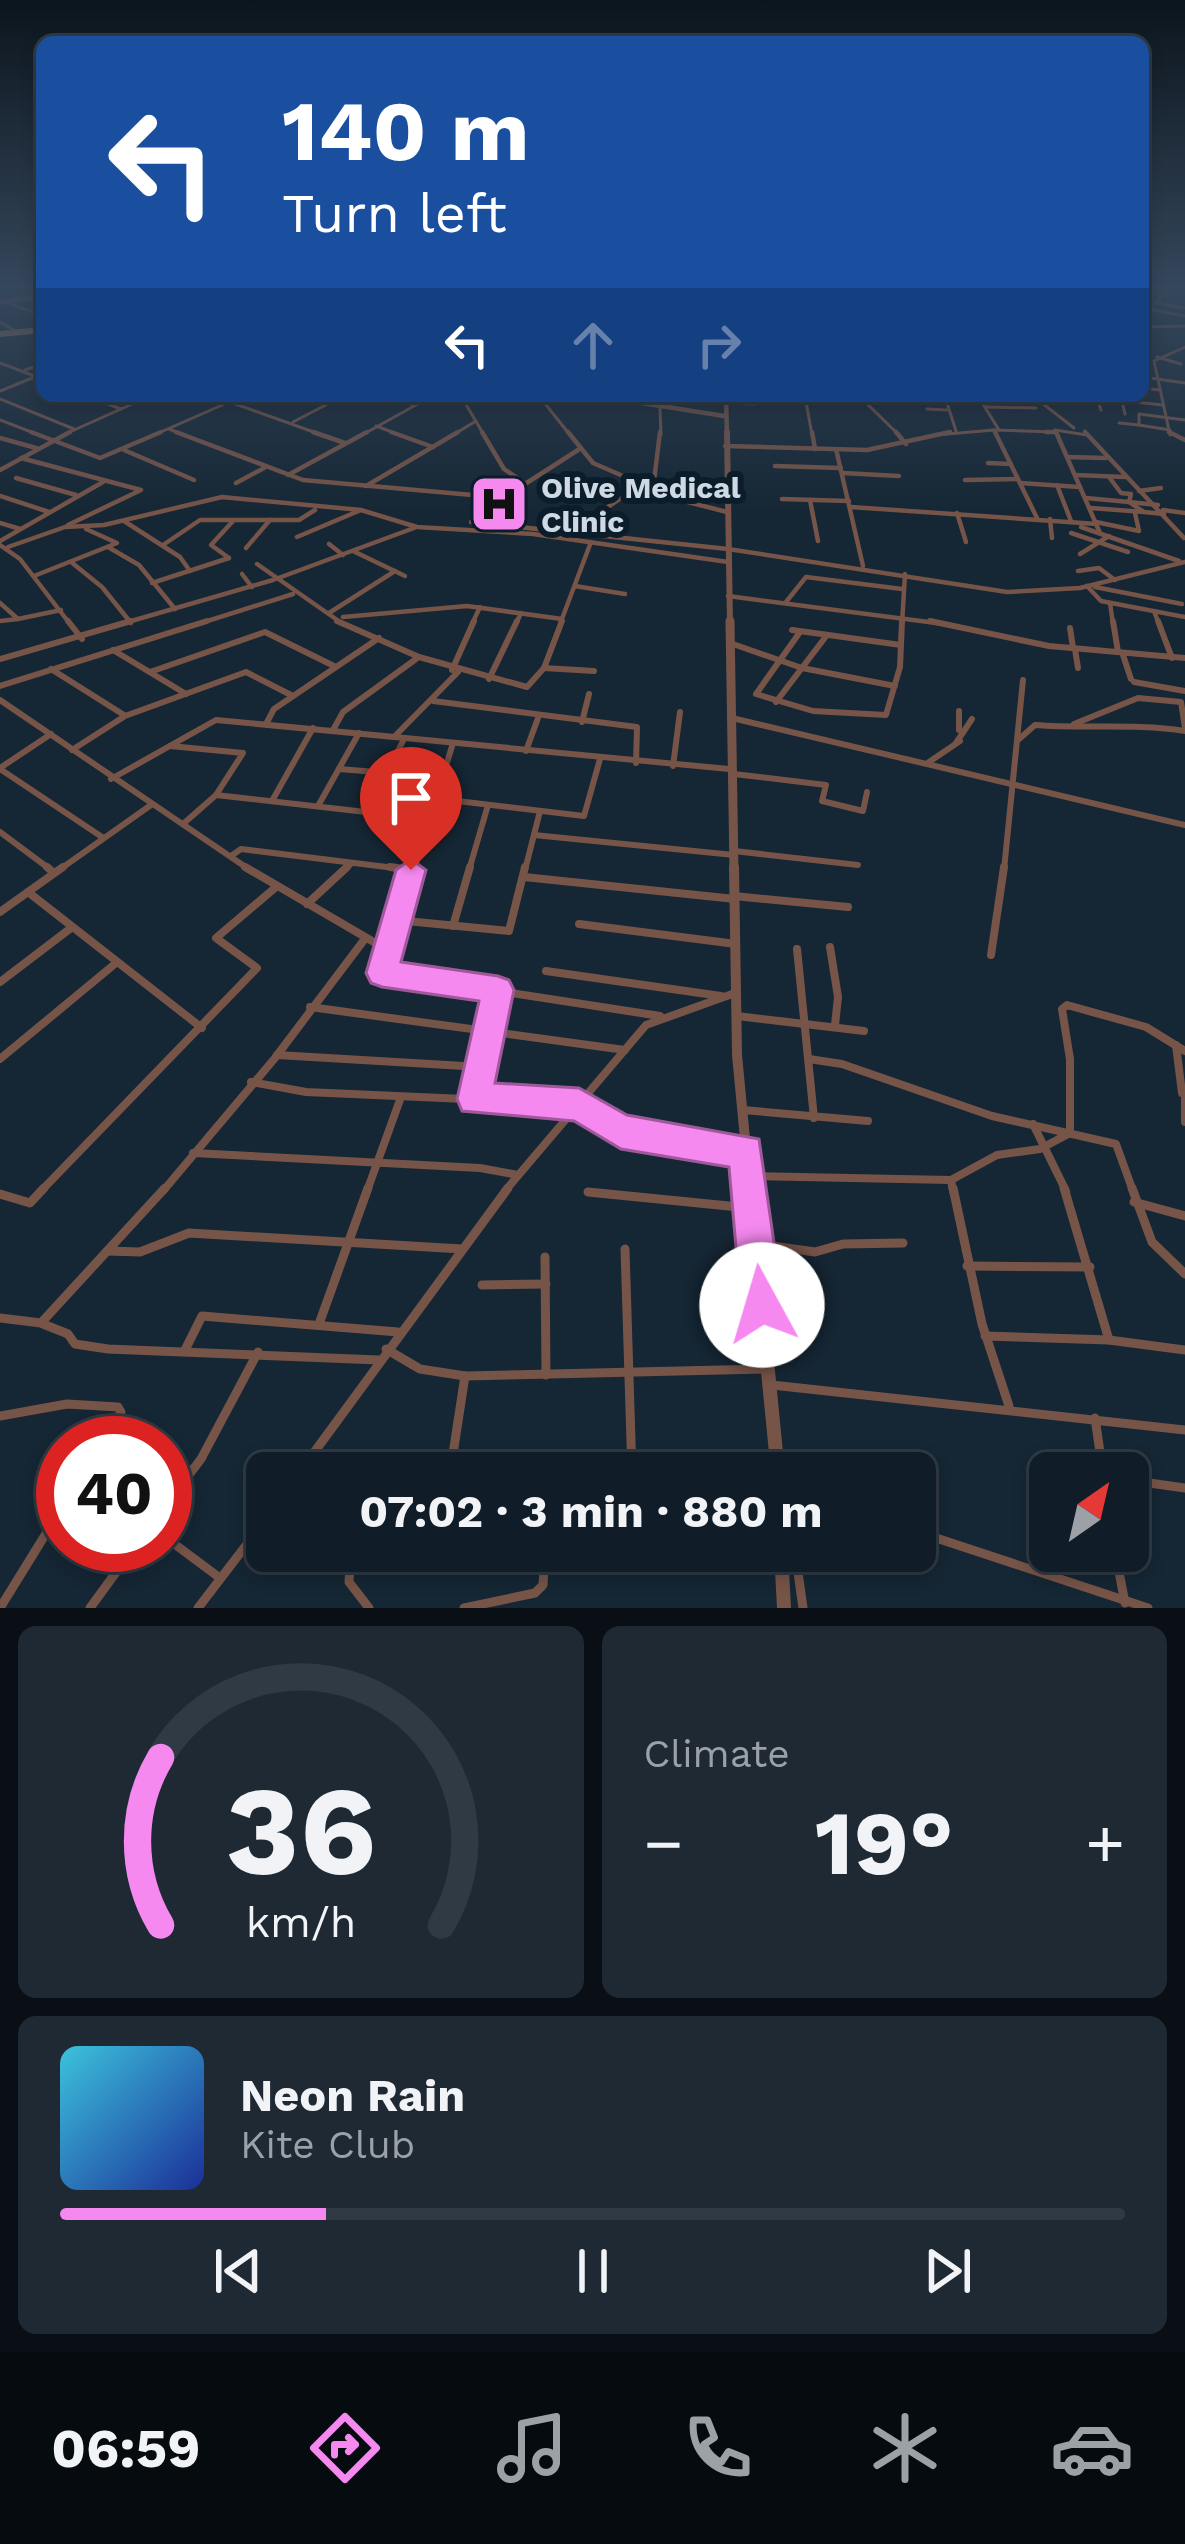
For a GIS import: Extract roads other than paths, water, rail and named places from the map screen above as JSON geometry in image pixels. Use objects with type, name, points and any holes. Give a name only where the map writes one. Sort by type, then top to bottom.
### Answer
[{"type":"street","points":[[0,363],[36,377]]},
{"type":"street","points":[[1156,363],[1171,438],[1185,440]]},
{"type":"street","points":[[1176,363],[1181,364]]},
{"type":"street","points":[[22,371],[36,366]]},
{"type":"street","points":[[1149,377],[1185,383]]},
{"type":"street","points":[[0,395],[36,379]]},
{"type":"street","points":[[1149,389],[1160,390]]},
{"type":"street","points":[[0,395],[74,429]]},
{"type":"street","points":[[102,402],[121,409]]},
{"type":"street","points":[[0,470],[49,441],[137,402]]},
{"type":"street","points":[[0,420],[96,458],[124,450],[227,402]]},
{"type":"street","points":[[232,402],[346,443]]},
{"type":"street","points":[[291,423],[331,402]]},
{"type":"street","points":[[404,402],[414,405]]},
{"type":"street","points":[[288,475],[420,402]]},
{"type":"street","points":[[465,402],[504,469],[526,483]]},
{"type":"street","points":[[543,402],[578,451],[652,490],[727,512]]},
{"type":"street","points":[[627,402],[724,416]]},
{"type":"street","points":[[726,402],[737,1016],[776,1452]]},
{"type":"street","points":[[743,402],[754,404]]},
{"type":"street","points":[[806,402],[815,448]]},
{"type":"street","points":[[867,402],[882,413],[906,445]]},
{"type":"street","points":[[982,402],[1036,518]]},
{"type":"street","points":[[1041,402],[1076,430]]},
{"type":"street","points":[[1098,402],[1101,410]]},
{"type":"street","points":[[1122,402],[1125,414]]},
{"type":"street","points":[[1132,402],[1163,405]]},
{"type":"street","points":[[927,409],[948,406],[956,431]]},
{"type":"street","points":[[986,407],[1036,408]]},
{"type":"street","points":[[652,490],[661,459],[660,409]]},
{"type":"street","points":[[1139,425],[1139,413],[1185,419]]},
{"type":"street","points":[[366,486],[476,421]]},
{"type":"street","points":[[1119,423],[1170,430]]},
{"type":"street","points":[[0,429],[10,424]]},
{"type":"street","points":[[376,426],[433,447]]},
{"type":"street","points":[[170,429],[288,475],[503,496],[578,451]]},
{"type":"street","points":[[725,446],[836,449],[906,445],[956,431],[1084,431],[1185,539]]},
{"type":"street","points":[[1056,432],[1100,533]]},
{"type":"street","points":[[0,438],[36,448]]},
{"type":"street","points":[[836,449],[863,566]]},
{"type":"street","points":[[124,450],[194,480]]},
{"type":"street","points":[[3,545],[65,527],[141,490],[21,458]]},
{"type":"street","points":[[1067,458],[1107,458]]},
{"type":"street","points":[[0,459],[14,462]]},
{"type":"street","points":[[988,463],[1011,464]]},
{"type":"street","points":[[236,483],[267,466]]},
{"type":"street","points":[[775,466],[899,476]]},
{"type":"street","points":[[1075,475],[1125,477]]},
{"type":"street","points":[[1109,477],[1120,493]]},
{"type":"street","points":[[16,478],[77,496]]},
{"type":"street","points":[[3,545],[20,529],[106,480]]},
{"type":"street","points":[[965,480],[1080,487]]},
{"type":"street","points":[[602,511],[640,485]]},
{"type":"street","points":[[1057,485],[1071,522]]},
{"type":"street","points":[[1130,498],[1140,490],[1161,488]]},
{"type":"street","points":[[1111,491],[1162,510],[1185,513]]},
{"type":"street","points":[[0,496],[49,512]]},
{"type":"street","points":[[65,527],[124,521],[222,496],[315,509],[361,510],[417,527],[592,542],[728,562]]},
{"type":"street","points":[[503,496],[509,504]]},
{"type":"street","points":[[1086,498],[1150,498]]},
{"type":"street","points":[[1050,519],[1056,538],[1096,523],[1139,531],[1140,513],[1130,498]]},
{"type":"street","points":[[782,499],[1071,522],[1183,562]]},
{"type":"street","points":[[810,500],[818,541]]},
{"type":"street","points":[[1091,508],[1140,513],[1162,510]]},
{"type":"street","points":[[163,545],[198,521],[303,520],[315,509]]},
{"type":"street","points":[[296,537],[361,510]]},
{"type":"street","points":[[957,513],[966,542]]},
{"type":"street","points":[[152,583],[229,558],[212,544],[233,520]]},
{"type":"street","points":[[246,548],[270,520]]},
{"type":"street","points":[[124,521],[163,545],[190,571]]},
{"type":"street","points":[[470,522],[728,548],[1007,592],[1089,586],[1183,562]]},
{"type":"street","points":[[0,523],[20,529]]},
{"type":"street","points":[[0,659],[252,587],[417,527]]},
{"type":"street","points":[[34,576],[117,543],[82,528]]},
{"type":"street","points":[[1071,533],[1128,552]]},
{"type":"street","points":[[1080,554],[1108,536]]},
{"type":"street","points":[[256,563],[293,594],[418,658],[531,686],[544,668],[592,542]]},
{"type":"street","points":[[329,544],[343,555]]},
{"type":"street","points":[[3,545],[34,576],[82,639]]},
{"type":"street","points":[[108,548],[139,565],[176,610]]},
{"type":"street","points":[[353,551],[405,576]]},
{"type":"street","points":[[70,562],[102,586],[131,623]]},
{"type":"street","points":[[1078,571],[1099,568],[1115,580]]},
{"type":"street","points":[[329,613],[395,572]]},
{"type":"street","points":[[242,574],[252,587]]},
{"type":"street","points":[[901,646],[796,631],[756,694],[813,711],[881,716],[889,712],[901,646],[905,574]]},
{"type":"street","points":[[786,602],[806,577],[903,589]]},
{"type":"street","points":[[575,586],[625,594]]},
{"type":"street","points":[[1089,586],[1181,600],[1185,616],[1096,599],[1089,586]]},
{"type":"street","points":[[0,686],[293,594]]},
{"type":"street","points":[[728,596],[902,615],[1074,649],[1185,658]]},
{"type":"street","points":[[1110,602],[1132,680],[1185,691]]},
{"type":"street","points":[[0,603],[18,620]]},
{"type":"street","points":[[339,618],[426,607],[480,607],[562,619]]},
{"type":"street","points":[[394,738],[433,701],[455,670],[480,607]]},
{"type":"street","points":[[0,621],[61,610]]},
{"type":"street","points":[[1154,611],[1172,658]]},
{"type":"street","points":[[489,679],[521,613]]},
{"type":"street","points":[[1070,628],[1078,668]]},
{"type":"street","points":[[150,672],[265,632],[336,667]]},
{"type":"street","points":[[776,702],[827,634]]},
{"type":"street","points":[[266,724],[292,696],[379,638]]},
{"type":"street","points":[[730,643],[802,668],[896,686]]},
{"type":"street","points":[[113,650],[185,694]]},
{"type":"street","points":[[333,730],[343,712],[418,658]]},
{"type":"street","points":[[544,668],[594,671]]},
{"type":"street","points":[[51,669],[125,716]]},
{"type":"street","points":[[72,750],[125,716],[246,672],[292,696]]},
{"type":"street","points":[[991,955],[1023,680]]},
{"type":"street","points":[[581,722],[589,694]]},
{"type":"street","points":[[1016,743],[1023,730],[1035,725],[1107,730],[1142,724],[1185,730],[1180,702],[1153,697],[1131,700],[1073,725]]},
{"type":"street","points":[[0,700],[276,887],[386,949]]},
{"type":"street","points":[[433,701],[641,729],[636,764]]},
{"type":"street","points":[[958,739],[959,711]]},
{"type":"street","points":[[673,766],[680,712]]},
{"type":"street","points":[[526,752],[538,718]]},
{"type":"street","points":[[732,718],[1185,825]]},
{"type":"street","points":[[928,762],[958,739],[972,719]]},
{"type":"street","points":[[111,779],[210,721],[333,730],[826,785],[822,800],[862,811],[867,792]]},
{"type":"street","points":[[272,801],[313,728]]},
{"type":"street","points":[[317,806],[359,733]]},
{"type":"street","points":[[51,734],[0,768],[103,838]]},
{"type":"street","points":[[367,812],[404,739]]},
{"type":"street","points":[[453,743],[386,949],[386,977],[660,1016],[738,991]]},
{"type":"street","points":[[167,746],[243,753],[216,795],[182,825]]},
{"type":"street","points":[[432,798],[588,814],[600,759]]},
{"type":"street","points":[[928,762],[947,761]]},
{"type":"street","points":[[339,769],[439,777]]},
{"type":"street","points":[[216,795],[428,819]]},
{"type":"street","points":[[0,912],[151,805]]},
{"type":"street","points":[[452,926],[488,805]]},
{"type":"street","points":[[396,920],[509,931],[540,811]]},
{"type":"street","points":[[0,832],[55,873]]},
{"type":"street","points":[[535,836],[858,865]]},
{"type":"street","points":[[232,856],[242,849],[411,870]]},
{"type":"street","points":[[307,904],[352,862]]},
{"type":"street","points":[[524,877],[848,907]]},
{"type":"street","points":[[0,1194],[30,1203],[257,968],[215,938],[276,887]]},
{"type":"street","points":[[28,892],[202,1028]]},
{"type":"street","points":[[579,924],[737,944]]},
{"type":"street","points":[[0,982],[71,928]]},
{"type":"street","points":[[41,1323],[277,1055],[334,969],[364,940]]},
{"type":"street","points":[[830,947],[838,997],[835,1025]]},
{"type":"street","points":[[797,949],[814,1118]]},
{"type":"street","points":[[0,1059],[116,964]]},
{"type":"street","points":[[546,971],[726,997]]},
{"type":"street","points":[[474,1099],[498,990]]},
{"type":"street","points":[[1070,1133],[1064,1006],[1147,1027],[1181,1048],[1185,1122]]},
{"type":"street","points":[[310,1007],[625,1050]]},
{"type":"street","points":[[314,1452],[518,1175],[660,1016]]},
{"type":"street","points":[[737,1016],[864,1030]]},
{"type":"street","points":[[277,1055],[481,1067]]},
{"type":"street","points":[[808,1059],[842,1064],[992,1116],[1116,1144],[1151,1242],[1185,1274]]},
{"type":"street","points":[[251,1082],[306,1092],[579,1105],[621,1132],[746,1152]]},
{"type":"street","points":[[319,1324],[401,1097]]},
{"type":"street","points":[[743,1110],[868,1121]]},
{"type":"street","points":[[1033,1124],[1040,1149],[1068,1192],[1108,1340]]},
{"type":"street","points":[[749,1176],[951,1180],[997,1155],[1040,1149],[1070,1133]]},
{"type":"street","points":[[191,1153],[518,1175]]},
{"type":"street","points":[[951,1180],[967,1266],[1009,1406]]},
{"type":"street","points":[[587,1192],[752,1208]]},
{"type":"street","points":[[1134,1202],[1185,1216]]},
{"type":"street","points":[[108,1251],[140,1252],[190,1233],[351,1238],[462,1249]]},
{"type":"street","points":[[756,1244],[780,1243],[815,1252],[843,1244],[903,1243]]},
{"type":"street","points":[[625,1250],[631,1452]]},
{"type":"street","points":[[545,1257],[546,1375]]},
{"type":"street","points":[[967,1266],[1090,1267]]},
{"type":"street","points":[[482,1286],[545,1284]]},
{"type":"street","points":[[185,1350],[198,1317],[398,1332]]},
{"type":"street","points":[[0,1318],[41,1323],[81,1346],[382,1354],[420,1369],[465,1376],[629,1370],[768,1376],[1185,1430]]},
{"type":"street","points":[[985,1336],[1108,1340],[1185,1350]]},
{"type":"street","points":[[192,1469],[258,1352]]},
{"type":"street","points":[[453,1452],[465,1376]]},
{"type":"street","points":[[0,1416],[67,1404],[118,1407],[119,1416]]},
{"type":"street","points":[[1095,1418],[1099,1452]]},
{"type":"street","points":[[1149,1483],[1185,1489]]},
{"type":"street","points":[[936,1538],[1148,1608]]},
{"type":"street","points":[[198,1608],[246,1546]]},
{"type":"street","points":[[0,1608],[36,1550]]},
{"type":"street","points":[[192,1557],[221,1579]]},
{"type":"street","points":[[90,1608],[116,1572]]},
{"type":"street","points":[[350,1572],[349,1582],[369,1608]]},
{"type":"street","points":[[464,1608],[535,1592],[543,1585],[543,1572]]},
{"type":"street","points":[[782,1572],[784,1608]]},
{"type":"street","points":[[798,1572],[803,1608]]},
{"type":"street","points":[[1119,1572],[1125,1603]]},
{"type":"place","name":"Olive Medical Clinic","points":[[499,504]]}]
